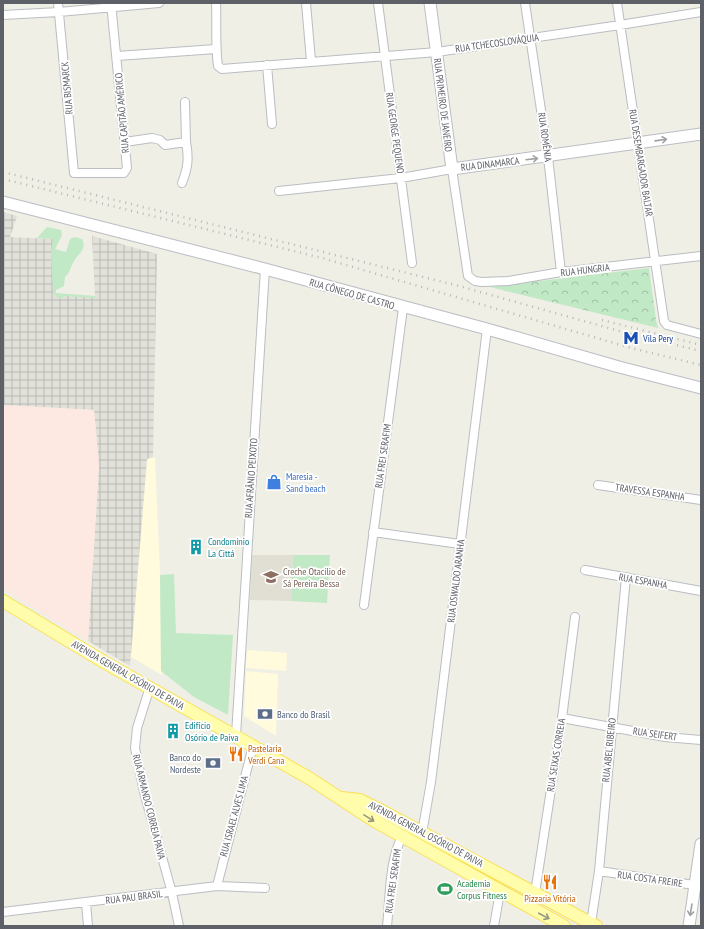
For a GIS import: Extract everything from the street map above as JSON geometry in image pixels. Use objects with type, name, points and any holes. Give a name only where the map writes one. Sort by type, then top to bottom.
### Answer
[{"type":"main road","name":"RUA PRIMEIRO DE JANEIRO","points":[[430,3],[452,169]]},
{"type":"main road","name":"RUA DINAMARCA","points":[[452,169],[548,157],[701,134]]},
{"type":"main road","name":"RUA CÔNEGO DE CASTRO","points":[[3,202],[265,269],[403,308],[487,329],[619,367],[701,388]]},
{"type":"main road","name":"AVENIDA GENERAL OSÓRIO DE PAIVA","points":[[3,601],[309,778],[336,797],[402,837],[564,926]]},
{"type":"main road","name":"AVENIDA GENERAL OSÓRIO DE PAIVA","points":[[336,797],[360,800],[594,924]]},
{"type":"main road","points":[[689,926],[698,886],[701,844]]},
{"type":"street","name":"RUA BISMARCK","points":[[58,3],[74,172]]},
{"type":"street","points":[[3,15],[59,12],[111,5],[158,3]]},
{"type":"street","points":[[117,56],[216,50],[218,38],[216,3]]},
{"type":"street","points":[[306,3],[311,62]]},
{"type":"street","name":"RUA GEORGE PEQUENO","points":[[378,3],[412,263]]},
{"type":"street","name":"RUA ROMÊNIA","points":[[525,3],[548,157],[562,272]]},
{"type":"street","name":"RUA DESEMBARGADOR BALTAR","points":[[617,3],[664,323],[701,334]]},
{"type":"street","name":"RUA CAPITÃO AMÉRICO","points":[[74,172],[124,173],[127,168],[111,5]]},
{"type":"street","name":"RUA TCHECOSLOVÁQUIA","points":[[216,50],[218,66],[220,69],[384,57],[436,52],[620,26],[701,12]]},
{"type":"street","points":[[267,66],[272,124]]},
{"type":"street","points":[[182,183],[187,170],[189,157],[186,142],[185,102]]},
{"type":"street","points":[[125,142],[152,138],[160,140],[165,145],[186,142]]},
{"type":"street","name":"RUA DINAMARCA","points":[[279,191],[401,178],[452,169]]},
{"type":"street","name":"RUA PRIMEIRO DE JANEIRO","points":[[452,169],[469,278]]},
{"type":"street","name":"RUA HUNGRIA","points":[[469,278],[476,281],[488,282],[508,281],[562,272],[701,256]]},
{"type":"street","name":"RUA AFRÂNIO PEIXOTO","points":[[236,735],[265,269]]},
{"type":"street","name":"RUA FREI SERAFIM","points":[[364,605],[403,308]]},
{"type":"street","name":"RUA OSWALDO ARANHA","points":[[422,833],[431,782],[487,329]]},
{"type":"street","name":"TRAVESSA ESPANHA","points":[[598,485],[701,500]]},
{"type":"street","points":[[373,532],[460,544]]},
{"type":"street","name":"RUA ESPANHA","points":[[585,570],[701,591]]},
{"type":"street","name":"RUA ABEL RIBEIRO","points":[[594,924],[604,800],[626,578]]},
{"type":"street","name":"RUA SEIXAS CORREIA","points":[[535,893],[562,718],[575,617]]},
{"type":"street","name":"RUA ARMANDO CORREIA PAIVA","points":[[150,687],[137,728],[134,748],[144,792],[172,893],[179,926]]},
{"type":"street","name":"RUA SEIFERT","points":[[562,718],[665,737],[701,740]]},
{"type":"street","name":"RUA ISRAEL ALVES LIMA","points":[[217,886],[253,746]]},
{"type":"street","name":"RUA FREI SERAFIM","points":[[387,926],[394,860],[402,837]]},
{"type":"street","name":"RUA COSTA FREIRE","points":[[599,871],[698,886]]},
{"type":"street","name":"RUA PAU BRASIL","points":[[3,912],[172,893],[217,886],[265,888]]},
{"type":"street","points":[[494,926],[500,892]]},
{"type":"street","points":[[86,903],[88,926]]},
{"type":"shaded area","points":[[3,212],[17,216],[10,237],[53,239],[56,294],[95,296],[92,236],[157,254],[153,457],[147,459],[130,666],[88,641],[99,465],[94,410],[3,405]]},
{"type":"shaded area","points":[[3,405],[94,410],[99,465],[88,641],[3,589]]},
{"type":"shaded area","points":[[155,457],[160,575],[162,675],[131,657],[147,459]]},
{"type":"shaded area","name":"Creche Otacílio de Sá Pereira Bessa","points":[[252,555],[293,555],[291,601],[250,600]]},
{"type":"shaded area","points":[[247,650],[287,653],[286,671],[246,668]]},
{"type":"shaded area","points":[[246,671],[278,674],[276,736],[244,716]]},
{"type":"green space","points":[[47,227],[61,230],[62,235],[55,249],[66,252],[70,239],[75,237],[82,239],[83,243],[83,249],[65,277],[64,286],[56,290],[56,293],[95,296],[95,298],[65,296],[60,299],[53,293],[51,253],[53,239],[37,238]]},
{"type":"green space","points":[[649,268],[658,328],[490,287]]},
{"type":"green space","points":[[293,555],[330,555],[327,603],[291,601]]},
{"type":"green space","points":[[174,574],[176,633],[233,635],[228,715],[194,697],[161,671],[160,575]]},
{"type":"railway","points":[[3,172],[459,286],[630,334],[701,351]]},
{"type":"railway","points":[[3,179],[322,258],[631,348],[701,365]]},
{"type":"railway","points":[[602,320],[701,345]]},
{"type":"place","name":"Vila Pery","points":[[631,338]]},
{"type":"place","name":"Maresia - Sand beach","points":[[274,482]]},
{"type":"place","name":"Condomínio La Cittá","points":[[196,547]]},
{"type":"place","name":"Creche Otacílio de Sá Pereira Bessa","points":[[271,577]]},
{"type":"place","name":"Banco do Brasil","points":[[265,714]]},
{"type":"place","name":"Edifício Osório de Paiva","points":[[173,731]]},
{"type":"place","name":"Pastelaria Verdi Cana","points":[[236,754]]},
{"type":"place","name":"Banco do Nordeste","points":[[213,763]]},
{"type":"place","name":"Pizzaria Vitória","points":[[550,882]]},
{"type":"place","name":"Academia Corpus Fitness","points":[[445,889]]}]
